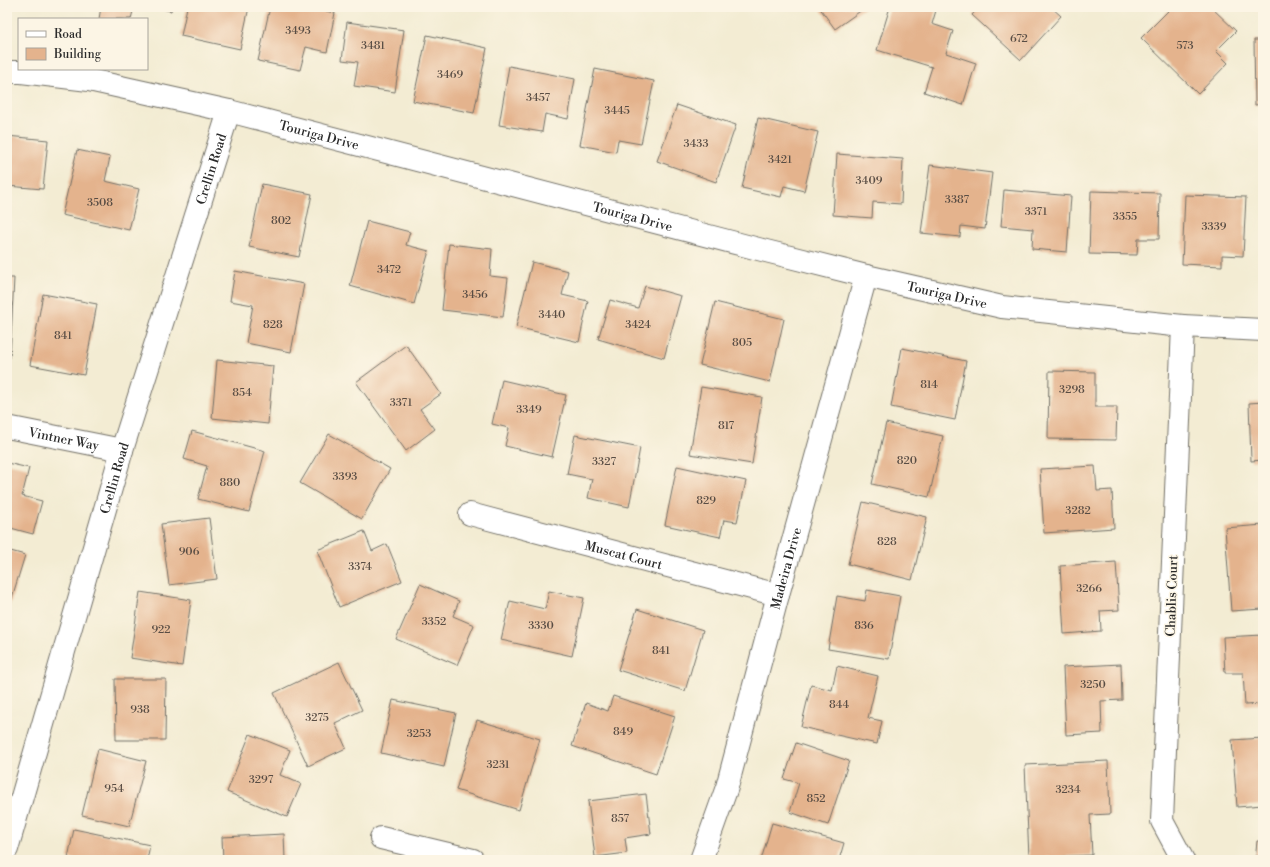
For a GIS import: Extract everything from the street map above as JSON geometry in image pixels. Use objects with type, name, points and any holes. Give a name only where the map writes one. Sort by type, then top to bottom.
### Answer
[{"type":"street","name":"Touriga Drive","points":[[7,72],[21,72],[89,80],[229,111],[866,276],[1002,307],[1183,326],[1263,330]]},
{"type":"street","name":"Crellin Road","points":[[7,849],[122,450],[229,111]]},
{"type":"street","name":"Madeira Drive","points":[[701,860],[727,787],[866,276]]},
{"type":"street","name":"Chablis Court","points":[[1183,326],[1162,821],[1183,860]]},
{"type":"street","name":"Vintner Way","points":[[7,427],[122,450]]},
{"type":"street","name":"Muscat Court","points":[[470,514],[778,595]]},
{"type":"street","points":[[381,838],[473,860]]},
{"type":"building","points":[[101,7],[134,7],[131,18],[99,18]]},
{"type":"building","points":[[153,7],[172,7],[171,11]]},
{"type":"building","points":[[187,7],[249,7],[240,49],[181,36]]},
{"type":"building","points":[[270,7],[322,7],[321,10],[335,13],[327,52],[306,47],[300,70],[258,61]]},
{"type":"building","points":[[819,7],[866,7],[835,29]]},
{"type":"building","points":[[890,7],[937,7],[932,24],[953,31],[946,53],[976,63],[963,105],[924,92],[932,67],[877,50]]},
{"type":"building","points":[[979,7],[1051,7],[1061,16],[1021,60],[972,15]]},
{"type":"building","points":[[1172,7],[1211,7],[1236,31],[1216,51],[1228,63],[1198,94],[1141,38]]},
{"type":"building","points":[[347,22],[404,30],[395,92],[354,86],[358,62],[342,60]]},
{"type":"building","points":[[427,35],[487,48],[474,113],[413,101]]},
{"type":"building","points":[[1254,40],[1263,40],[1263,104],[1255,105]]},
{"type":"building","points":[[509,66],[575,79],[568,119],[545,114],[542,132],[499,125]]},
{"type":"building","points":[[595,69],[654,81],[641,144],[618,140],[616,152],[580,145]]},
{"type":"building","points":[[677,105],[736,125],[716,182],[657,161]]},
{"type":"building","points":[[758,118],[818,132],[804,191],[784,186],[781,197],[742,188]]},
{"type":"building","points":[[7,136],[48,140],[43,189],[7,186]]},
{"type":"building","points":[[77,150],[110,157],[105,181],[139,189],[129,230],[62,215]]},
{"type":"building","points":[[837,154],[903,159],[901,204],[873,202],[872,218],[833,215]]},
{"type":"building","points":[[930,165],[992,173],[985,229],[961,226],[960,237],[921,233]]},
{"type":"building","points":[[262,184],[312,194],[299,257],[249,247]]},
{"type":"building","points":[[1004,190],[1071,196],[1067,252],[1032,249],[1033,229],[1001,226]]},
{"type":"building","points":[[1091,191],[1160,193],[1159,239],[1138,239],[1137,255],[1089,254]]},
{"type":"building","points":[[1185,195],[1246,197],[1243,256],[1222,255],[1222,266],[1182,264]]},
{"type":"building","points":[[367,221],[410,232],[406,245],[429,251],[414,304],[350,286]]},
{"type":"building","points":[[449,244],[492,249],[490,276],[508,278],[503,317],[442,310]]},
{"type":"building","points":[[532,262],[568,271],[562,295],[588,301],[579,342],[516,327]]},
{"type":"building","points":[[235,271],[304,284],[291,352],[246,343],[253,305],[230,301]]},
{"type":"building","points":[[7,278],[14,278],[10,358],[7,358]]},
{"type":"building","points":[[645,286],[681,296],[664,358],[598,339],[610,300],[638,308]]},
{"type":"building","points":[[43,294],[97,304],[84,375],[30,365]]},
{"type":"building","points":[[715,302],[784,319],[770,382],[700,365]]},
{"type":"building","points":[[406,345],[441,394],[420,409],[435,429],[406,451],[356,382]]},
{"type":"building","points":[[902,348],[966,361],[955,420],[891,407]]},
{"type":"building","points":[[217,360],[273,366],[268,424],[212,418]]},
{"type":"building","points":[[1049,371],[1095,372],[1095,407],[1117,407],[1116,440],[1048,439]]},
{"type":"building","points":[[502,380],[566,395],[552,457],[505,446],[509,428],[492,424]]},
{"type":"building","points":[[701,387],[762,397],[752,464],[690,454]]},
{"type":"building","points":[[1263,402],[1263,460],[1251,461],[1249,403]]},
{"type":"building","points":[[886,423],[943,436],[929,497],[872,484]]},
{"type":"building","points":[[192,431],[265,451],[249,512],[198,499],[207,466],[184,459]]},
{"type":"building","points":[[329,434],[390,469],[362,519],[300,483]]},
{"type":"building","points":[[575,435],[640,448],[629,507],[588,498],[592,479],[567,474]]},
{"type":"building","points":[[7,463],[29,468],[22,496],[42,501],[33,534],[7,527]]},
{"type":"building","points":[[677,466],[746,481],[737,522],[724,520],[720,537],[665,525]]},
{"type":"building","points":[[1095,466],[1097,491],[1112,490],[1114,528],[1044,533],[1040,469]]},
{"type":"building","points":[[863,502],[927,517],[912,580],[848,564]]},
{"type":"building","points":[[209,518],[217,579],[169,585],[161,524]]},
{"type":"building","points":[[1263,525],[1263,609],[1231,611],[1225,528]]},
{"type":"building","points":[[364,531],[372,551],[387,544],[402,581],[339,607],[317,550]]},
{"type":"building","points":[[7,550],[25,555],[7,614]]},
{"type":"building","points":[[1116,562],[1119,610],[1100,611],[1101,631],[1064,634],[1060,566]]},
{"type":"building","points":[[420,584],[459,601],[453,616],[474,625],[457,665],[396,639]]},
{"type":"building","points":[[867,590],[900,596],[889,659],[828,649],[837,596],[865,601]]},
{"type":"building","points":[[549,591],[584,598],[572,656],[501,640],[510,601],[545,609]]},
{"type":"building","points":[[140,592],[191,600],[182,666],[130,658]]},
{"type":"building","points":[[637,609],[703,630],[685,691],[618,670]]},
{"type":"building","points":[[1263,635],[1263,704],[1245,705],[1243,673],[1225,673],[1223,637]]},
{"type":"building","points":[[339,662],[362,710],[335,723],[346,748],[308,766],[274,693]]},
{"type":"building","points":[[1121,664],[1122,700],[1101,701],[1102,733],[1066,735],[1063,667]]},
{"type":"building","points":[[837,666],[878,676],[868,718],[882,721],[877,744],[801,727],[811,685],[832,690]]},
{"type":"building","points":[[115,679],[166,679],[165,740],[116,740]]},
{"type":"building","points":[[613,696],[675,716],[656,774],[572,746],[586,703],[608,711]]},
{"type":"building","points":[[393,700],[456,713],[444,767],[381,753]]},
{"type":"building","points":[[477,720],[540,739],[519,810],[456,790]]},
{"type":"building","points":[[250,734],[290,750],[280,775],[301,784],[287,817],[227,792]]},
{"type":"building","points":[[1263,738],[1263,805],[1237,807],[1232,740]]},
{"type":"building","points":[[796,743],[849,761],[828,825],[790,812],[799,783],[784,779]]},
{"type":"building","points":[[98,749],[146,761],[129,826],[82,815]]},
{"type":"building","points":[[1108,761],[1110,814],[1090,815],[1092,855],[1029,858],[1025,765]]},
{"type":"building","points":[[646,794],[651,834],[625,838],[627,853],[595,857],[588,801]]},
{"type":"building","points":[[772,823],[844,843],[839,860],[761,860]]},
{"type":"building","points":[[74,829],[150,845],[147,860],[77,860],[68,858]]},
{"type":"building","points":[[284,834],[285,860],[223,860],[222,837]]},
{"type":"building","points":[[1257,841],[1263,841],[1263,860],[1255,860]]}]
